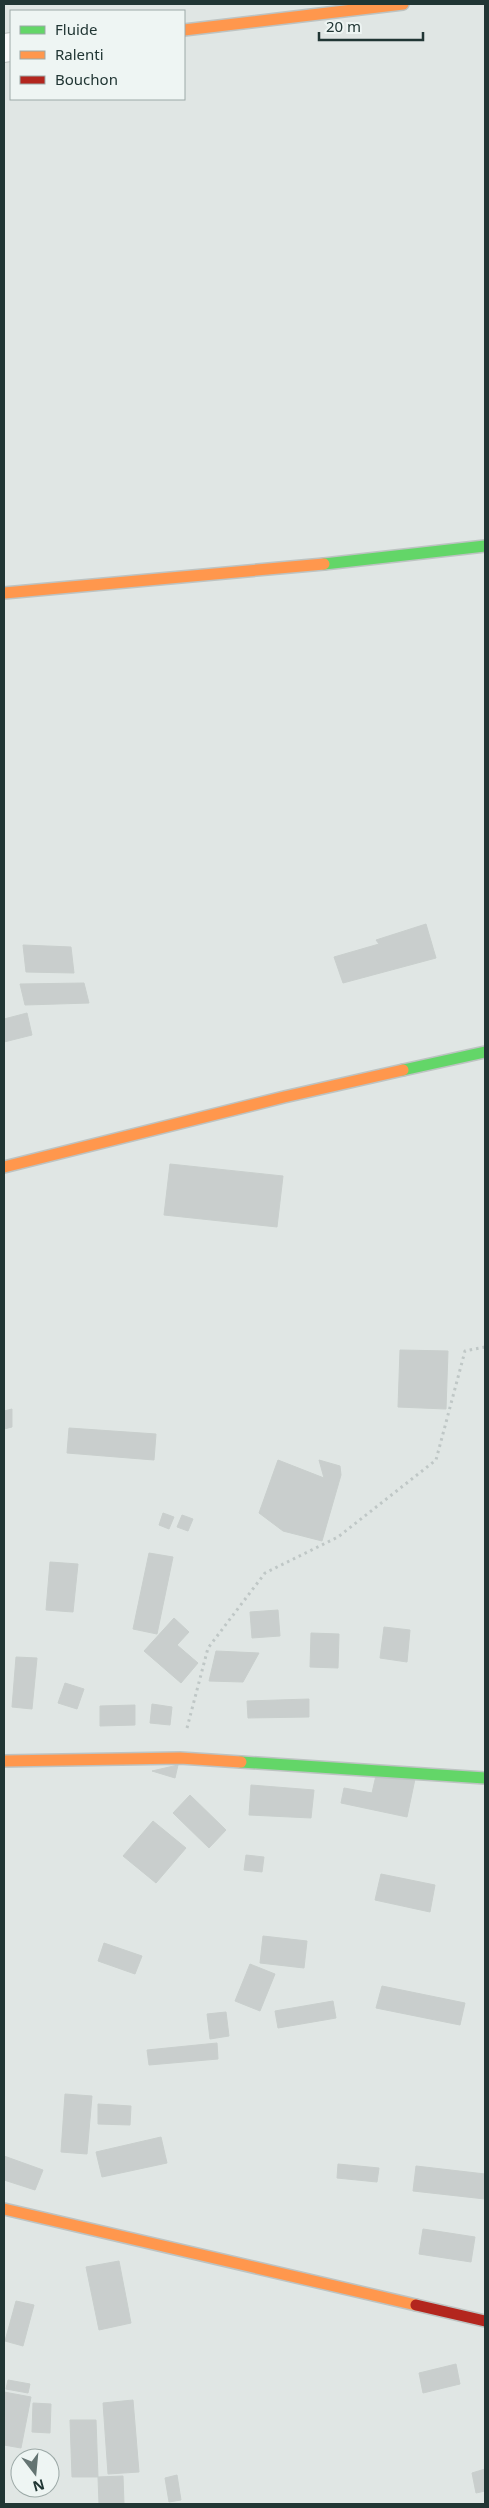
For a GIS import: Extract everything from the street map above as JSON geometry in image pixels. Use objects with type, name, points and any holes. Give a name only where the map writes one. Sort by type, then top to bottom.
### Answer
[{"type":"street","points":[[185,30],[403,4]]},
{"type":"street","points":[[4,593],[241,574],[485,546]]},
{"type":"street","points":[[4,1167],[284,1097],[485,1052]]},
{"type":"street","points":[[4,1761],[180,1758],[485,1778]]},
{"type":"street","points":[[4,2209],[485,2321]]},
{"type":"path","points":[[180,1758],[208,1648],[265,1573],[338,1537],[436,1460],[465,1351],[485,1347]]},
{"type":"building","points":[[426,924],[436,958],[343,983],[334,957],[379,944],[376,940]]},
{"type":"building","points":[[23,945],[71,947],[74,973],[26,972]]},
{"type":"building","points":[[84,983],[89,1003],[25,1005],[20,984]]},
{"type":"building","points":[[27,1013],[32,1035],[4,1042],[4,1019]]},
{"type":"building","points":[[170,1164],[283,1176],[277,1227],[164,1215]]},
{"type":"building","points":[[400,1350],[448,1351],[446,1409],[398,1407]]},
{"type":"building","points":[[12,1409],[12,1427],[4,1429],[4,1411]]},
{"type":"building","points":[[69,1428],[156,1434],[154,1460],[67,1453]]},
{"type":"building","points":[[278,1460],[324,1478],[319,1460],[340,1466],[341,1475],[322,1541],[283,1531],[259,1513]]},
{"type":"building","points":[[163,1513],[174,1517],[169,1529],[159,1525]]},
{"type":"building","points":[[182,1515],[193,1519],[188,1531],[177,1527]]},
{"type":"building","points":[[149,1553],[173,1557],[157,1634],[133,1629]]},
{"type":"building","points":[[50,1562],[78,1564],[73,1612],[46,1610]]},
{"type":"building","points":[[278,1610],[280,1636],[252,1638],[250,1612]]},
{"type":"building","points":[[174,1618],[189,1632],[177,1645],[198,1663],[181,1683],[144,1651]]},
{"type":"building","points":[[384,1627],[410,1630],[407,1662],[380,1658]]},
{"type":"building","points":[[311,1633],[339,1634],[338,1668],[310,1667]]},
{"type":"building","points":[[216,1651],[259,1653],[243,1682],[209,1681]]},
{"type":"building","points":[[16,1657],[37,1658],[32,1709],[12,1707]]},
{"type":"building","points":[[65,1683],[84,1689],[77,1709],[58,1703]]},
{"type":"building","points":[[309,1699],[309,1717],[248,1718],[247,1701]]},
{"type":"building","points":[[152,1704],[172,1707],[170,1725],[150,1723]]},
{"type":"building","points":[[135,1705],[135,1725],[100,1726],[100,1706]]},
{"type":"building","points":[[178,1765],[175,1778],[152,1771]]},
{"type":"building","points":[[377,1771],[415,1779],[407,1817],[341,1803],[344,1788],[372,1793]]},
{"type":"building","points":[[251,1785],[314,1790],[311,1818],[249,1815]]},
{"type":"building","points":[[190,1795],[226,1830],[209,1848],[173,1813]]},
{"type":"building","points":[[153,1821],[186,1848],[156,1883],[123,1856]]},
{"type":"building","points":[[246,1855],[264,1857],[262,1872],[244,1870]]},
{"type":"building","points":[[381,1874],[435,1885],[430,1912],[375,1900]]},
{"type":"building","points":[[263,1936],[307,1941],[304,1968],[260,1963]]},
{"type":"building","points":[[104,1943],[142,1956],[135,1974],[98,1961]]},
{"type":"building","points":[[250,1964],[275,1974],[260,2011],[235,2001]]},
{"type":"building","points":[[382,1986],[465,2003],[460,2025],[376,2008]]},
{"type":"building","points":[[333,2001],[336,2018],[278,2028],[275,2011]]},
{"type":"building","points":[[226,2012],[229,2036],[210,2039],[207,2014]]},
{"type":"building","points":[[217,2043],[218,2059],[149,2065],[147,2050]]},
{"type":"building","points":[[65,2094],[92,2096],[87,2154],[61,2152]]},
{"type":"building","points":[[98,2104],[131,2106],[130,2125],[98,2124]]},
{"type":"building","points":[[161,2137],[167,2163],[102,2177],[96,2152]]},
{"type":"building","points":[[4,2156],[43,2170],[35,2190],[4,2180]]},
{"type":"building","points":[[338,2164],[379,2168],[377,2182],[337,2178]]},
{"type":"building","points":[[416,2166],[485,2174],[485,2199],[413,2191]]},
{"type":"building","points":[[423,2229],[475,2237],[471,2262],[419,2254]]},
{"type":"building","points":[[119,2261],[131,2323],[99,2330],[86,2267]]},
{"type":"building","points":[[16,2301],[34,2305],[23,2346],[5,2341]]},
{"type":"building","points":[[456,2364],[460,2384],[423,2393],[419,2373]]},
{"type":"building","points":[[8,2380],[30,2384],[28,2393],[6,2389]]},
{"type":"building","points":[[4,2392],[31,2397],[21,2448],[4,2445]]},
{"type":"building","points":[[133,2400],[139,2472],[108,2474],[103,2403]]},
{"type":"building","points":[[33,2403],[51,2404],[50,2433],[32,2432]]},
{"type":"building","points":[[70,2420],[96,2420],[98,2477],[72,2477]]},
{"type":"building","points":[[485,2469],[485,2491],[476,2493],[472,2473]]},
{"type":"building","points":[[177,2475],[181,2500],[169,2502],[165,2478]]},
{"type":"building","points":[[123,2476],[124,2504],[99,2504],[98,2477]]},
{"type":"traffic: fast","points":[[324,564],[485,546]]},
{"type":"traffic: fast","points":[[403,1070],[485,1052]]},
{"type":"traffic: fast","points":[[241,1762],[485,1778]]},
{"type":"traffic: slow","points":[[185,30],[403,4]]},
{"type":"traffic: slow","points":[[4,593],[324,564]]},
{"type":"traffic: slow","points":[[4,1167],[284,1097],[403,1070]]},
{"type":"traffic: slow","points":[[4,1761],[180,1758],[241,1762]]},
{"type":"traffic: slow","points":[[4,2209],[416,2305]]},
{"type":"traffic: jam","points":[[416,2305],[485,2321]]}]
